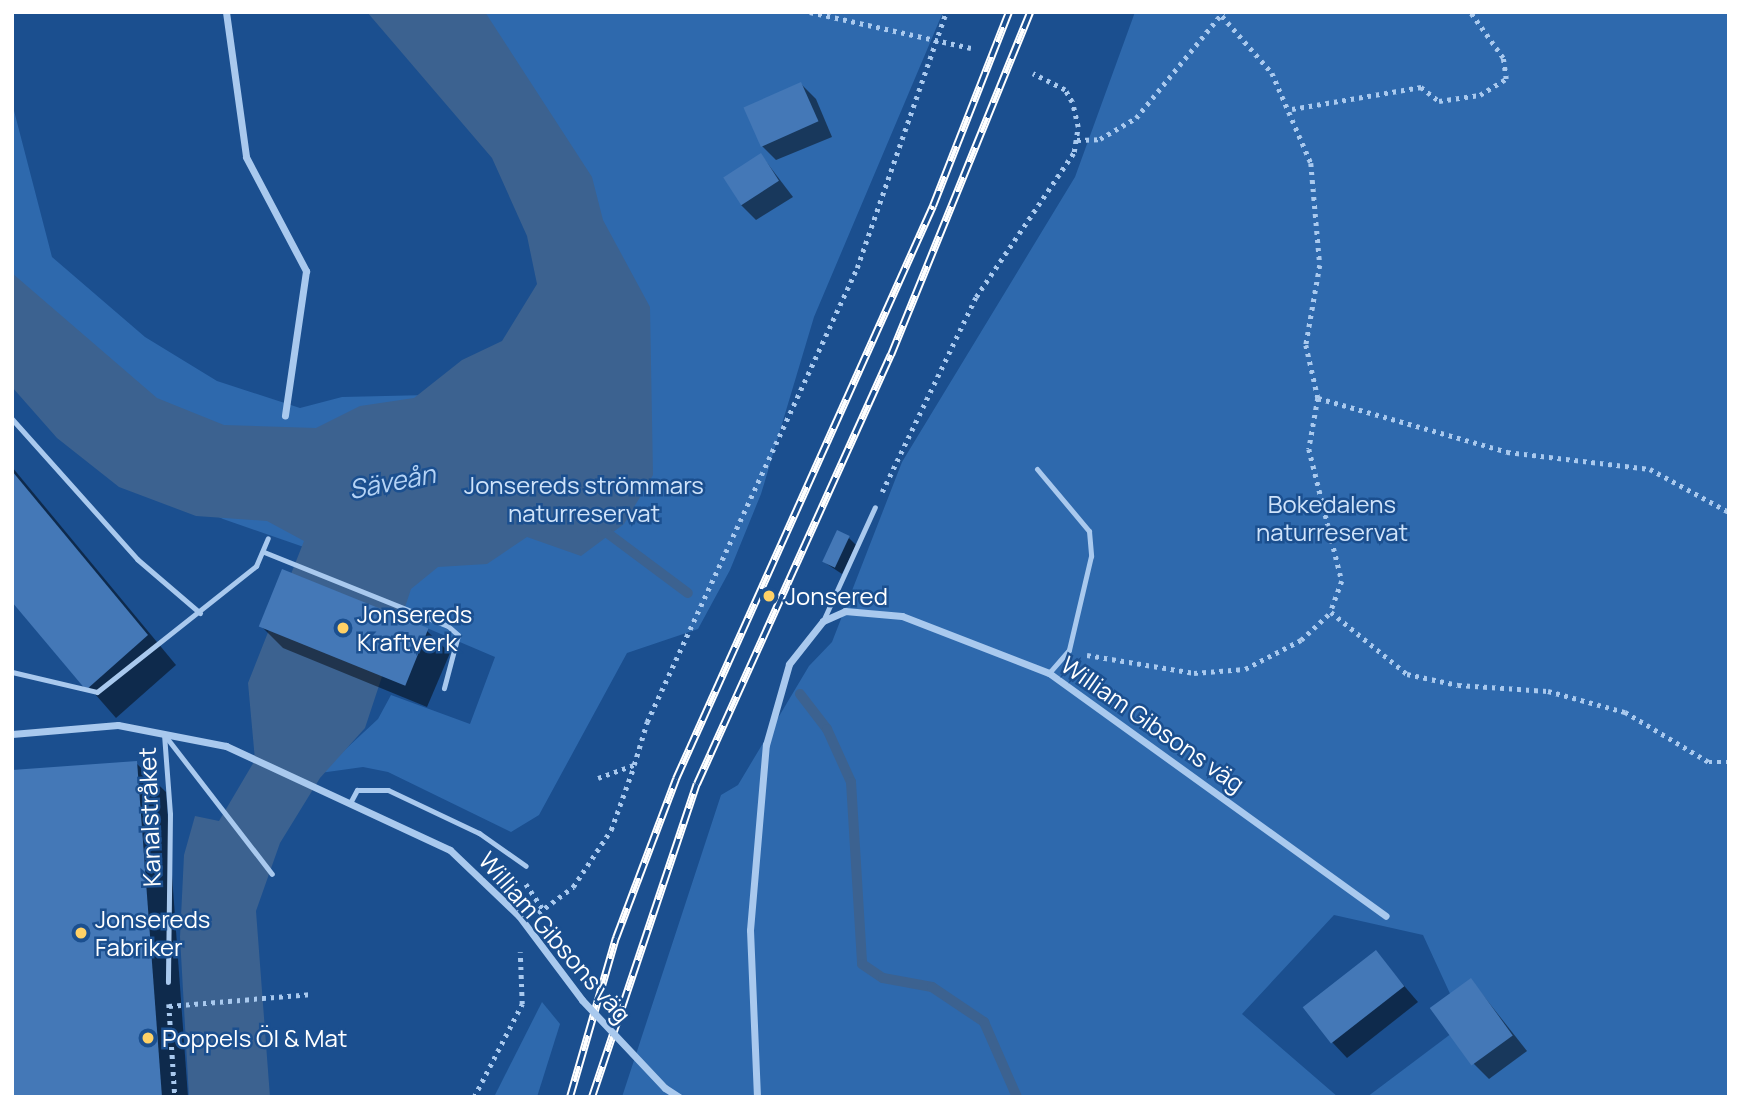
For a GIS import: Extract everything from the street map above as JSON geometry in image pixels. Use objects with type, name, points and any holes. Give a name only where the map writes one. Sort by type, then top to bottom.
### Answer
[{"type":"street","points":[[226,12],[246,157],[306,271],[285,415]]},
{"type":"street","name":"William Gibsons väg","points":[[823,621],[845,611],[882,611],[1049,673],[1386,916]]},
{"type":"street","points":[[757,1097],[750,930],[759,796],[782,683],[823,621]]},
{"type":"street","name":"William Gibsons väg","points":[[12,734],[118,725],[226,746],[450,850],[519,916],[582,1000],[665,1088],[679,1097]]},
{"type":"lane","points":[[12,419],[136,559],[200,613]]},
{"type":"lane","points":[[1037,469],[1089,531],[1091,556],[1069,650],[1049,673]]},
{"type":"lane","points":[[823,621],[875,507]]},
{"type":"lane","points":[[12,672],[97,692],[200,613],[264,552],[268,538]]},
{"type":"lane","points":[[264,552],[432,618],[458,635],[444,688]]},
{"type":"lane","points":[[164,734],[214,806],[272,874]]},
{"type":"lane","name":"Kanalstråket","points":[[164,734],[170,814],[168,982]]},
{"type":"lane","name":"William Gibsons väg","points":[[350,803],[357,790],[388,790],[479,833],[526,866]]},
{"type":"path","points":[[810,12],[971,48]]},
{"type":"path","points":[[530,924],[543,909],[573,887],[611,830],[647,722],[857,268],[876,206],[946,12]]},
{"type":"path","points":[[1292,109],[1421,87],[1439,101],[1480,95],[1506,79],[1503,58],[1470,12]]},
{"type":"path","points":[[1069,650],[1152,668],[1220,674],[1245,669],[1301,640],[1331,612],[1342,581],[1309,449],[1318,398],[1306,345],[1320,265],[1311,163],[1292,109],[1272,73],[1222,14],[1136,118],[1100,139],[1077,140]]},
{"type":"path","points":[[875,507],[976,297],[1060,177],[1077,140],[1078,117],[1065,90],[1033,74]]},
{"type":"path","points":[[1318,398],[1507,452],[1650,469],[1729,512]]},
{"type":"path","points":[[1331,612],[1407,674],[1458,685],[1548,691],[1625,712],[1709,762],[1729,762]]},
{"type":"path","points":[[598,778],[634,765]]},
{"type":"path","points":[[526,866],[525,884],[543,909]]},
{"type":"path","points":[[474,1097],[522,1004],[522,940]]},
{"type":"path","points":[[168,982],[176,1097]]},
{"type":"path","points":[[169,1006],[312,994]]},
{"type":"green space","name":"Jonsereds strömmars naturreservat","points":[[395,12],[943,12],[814,317],[761,494],[730,570],[698,629],[627,653],[539,815],[511,832],[388,772],[363,767],[320,773],[378,719],[391,695],[470,724],[495,657],[394,614],[347,562],[223,519],[154,486],[12,372],[12,103],[52,257],[145,337],[217,381],[300,408],[342,397],[428,395],[520,351],[567,250]]},
{"type":"green space","name":"Bokedalens naturreservat","points":[[1135,12],[1729,12],[1729,1097],[1367,1097],[1464,1024],[1423,935],[1334,915],[1242,1014],[1338,1097],[622,1097],[721,795],[738,785],[809,666],[832,642],[902,462],[1075,177]]},
{"type":"green space","points":[[542,1002],[560,1024],[537,1097],[494,1097]]},
{"type":"water","name":"Säveån","points":[[367,12],[485,12],[592,177],[603,220],[650,307],[653,475],[624,524],[581,556],[527,537],[487,564],[438,567],[411,589],[365,728],[320,778],[280,843],[256,911],[270,1097],[189,1097],[180,937],[184,855],[195,816],[219,821],[255,760],[248,683],[304,541],[267,521],[196,516],[119,487],[57,438],[12,387],[12,273],[157,398],[224,425],[316,428],[360,406],[414,398],[462,360],[502,341],[537,284],[527,236],[492,158]]},
{"type":"building","points":[[801,82],[818,121],[761,147],[743,108]]},
{"type":"building","points":[[761,153],[779,181],[741,205],[723,178]]},
{"type":"building","points":[[12,471],[148,635],[86,690],[12,602]]},
{"type":"building","points":[[837,530],[850,536],[835,568],[822,562]]},
{"type":"building","name":"Jonsereds Kraftverk","points":[[282,569],[428,628],[405,686],[259,626]]},
{"type":"building","name":"Jonsereds Fabriker","points":[[137,761],[162,1097],[12,1097],[12,770]]},
{"type":"building","points":[[1376,950],[1404,986],[1331,1044],[1303,1007]]},
{"type":"building","points":[[1471,978],[1513,1035],[1471,1065],[1430,1008]]},
{"type":"waterway","points":[[602,529],[688,593]]},
{"type":"waterway","points":[[800,694],[827,729],[851,782],[862,964],[883,978],[932,987],[984,1022],[1017,1097]]},
{"type":"railway","points":[[570,1097],[616,938],[676,779],[933,206],[1009,12]]},
{"type":"railway","points":[[592,1097],[697,784],[891,355],[1030,12]]},
{"type":"place","name":"Jonsered","points":[[769,596]]},
{"type":"place","name":"Jonsereds Kraftverk","points":[[343,628]]},
{"type":"place","name":"Jonsereds Fabriker","points":[[81,933]]},
{"type":"place","name":"Poppels Öl & Mat","points":[[148,1038]]}]
